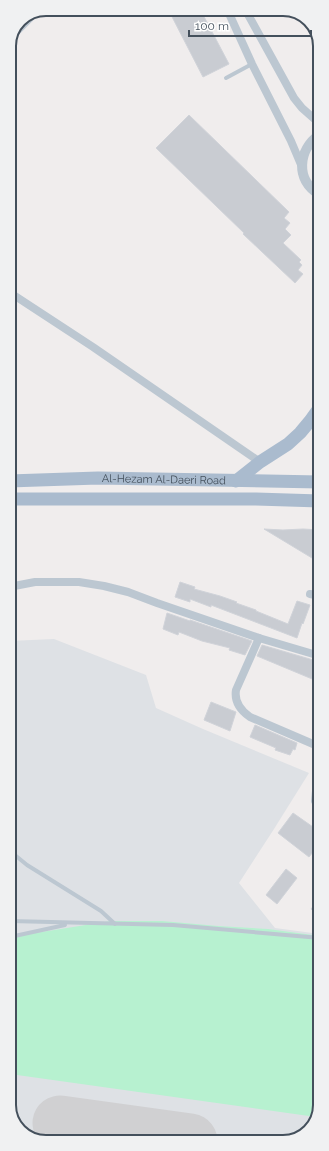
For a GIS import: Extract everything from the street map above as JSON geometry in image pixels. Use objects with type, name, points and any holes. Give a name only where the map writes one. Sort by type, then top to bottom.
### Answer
[{"type":"main road","points":[[236,480],[288,444],[300,433],[313,417]]},
{"type":"main road","name":"Al-Hezam Al-Daeri Road","points":[[16,481],[98,478],[313,482]]},
{"type":"main road","name":"Al-Hezam Al-Daeri Road","points":[[16,499],[256,499],[313,501]]},
{"type":"street","points":[[230,16],[252,64],[291,141],[304,176],[313,192]]},
{"type":"street","points":[[249,16],[294,98],[313,118]]},
{"type":"street","points":[[302,168],[306,148],[313,140]]},
{"type":"street","points":[[308,184],[313,190]]},
{"type":"street","points":[[16,297],[93,347],[260,462]]},
{"type":"street","points":[[16,586],[35,582],[79,582],[104,586],[128,592],[259,638],[313,654]]},
{"type":"street","points":[[259,638],[236,690],[235,696],[238,704],[250,717],[313,744]]},
{"type":"lane","points":[[226,78],[252,64]]},
{"type":"lane","points":[[16,856],[27,865],[101,911],[115,924]]},
{"type":"lane","points":[[16,921],[173,925],[313,937]]},
{"type":"lane","points":[[16,936],[71,923]]},
{"type":"shaded area","points":[[54,639],[146,675],[156,708],[309,773],[239,883],[275,928],[313,933],[313,1105],[310,1118],[303,1128],[298,1131],[283,1135],[44,1135],[34,1133],[26,1128],[20,1120],[16,1105],[16,641]]},
{"type":"green space","points":[[111,921],[162,921],[268,929],[313,935],[313,1105],[311,1116],[16,1075],[16,936]]},
{"type":"building","points":[[172,16],[204,16],[229,64],[203,77]]},
{"type":"building","points":[[189,115],[289,212],[284,218],[290,223],[285,229],[291,235],[283,243],[301,260],[299,262],[302,265],[298,270],[303,274],[295,283],[156,148]]},
{"type":"building","points":[[264,529],[313,530],[312,558]]},
{"type":"building","points":[[180,582],[195,587],[194,589],[237,602],[236,603],[288,624],[297,601],[310,605],[297,638],[211,605],[211,607],[190,599],[190,602],[175,597]]},
{"type":"building","points":[[167,613],[252,641],[245,655],[229,650],[230,648],[202,641],[179,632],[178,635],[163,629]]},
{"type":"building","points":[[262,645],[313,660],[313,679],[257,656]]},
{"type":"building","points":[[211,702],[236,712],[230,731],[204,720]]},
{"type":"building","points":[[255,725],[297,743],[295,750],[293,749],[290,755],[275,750],[276,748],[250,737]]},
{"type":"building","points":[[293,813],[313,827],[313,852],[309,857],[278,833]]},
{"type":"building","points":[[286,869],[297,878],[277,904],[266,895]]},
{"type":"taxiway","points":[[74,1135],[76,1125]]},
{"type":"runway","points":[[60,1123],[147,1135]]}]
